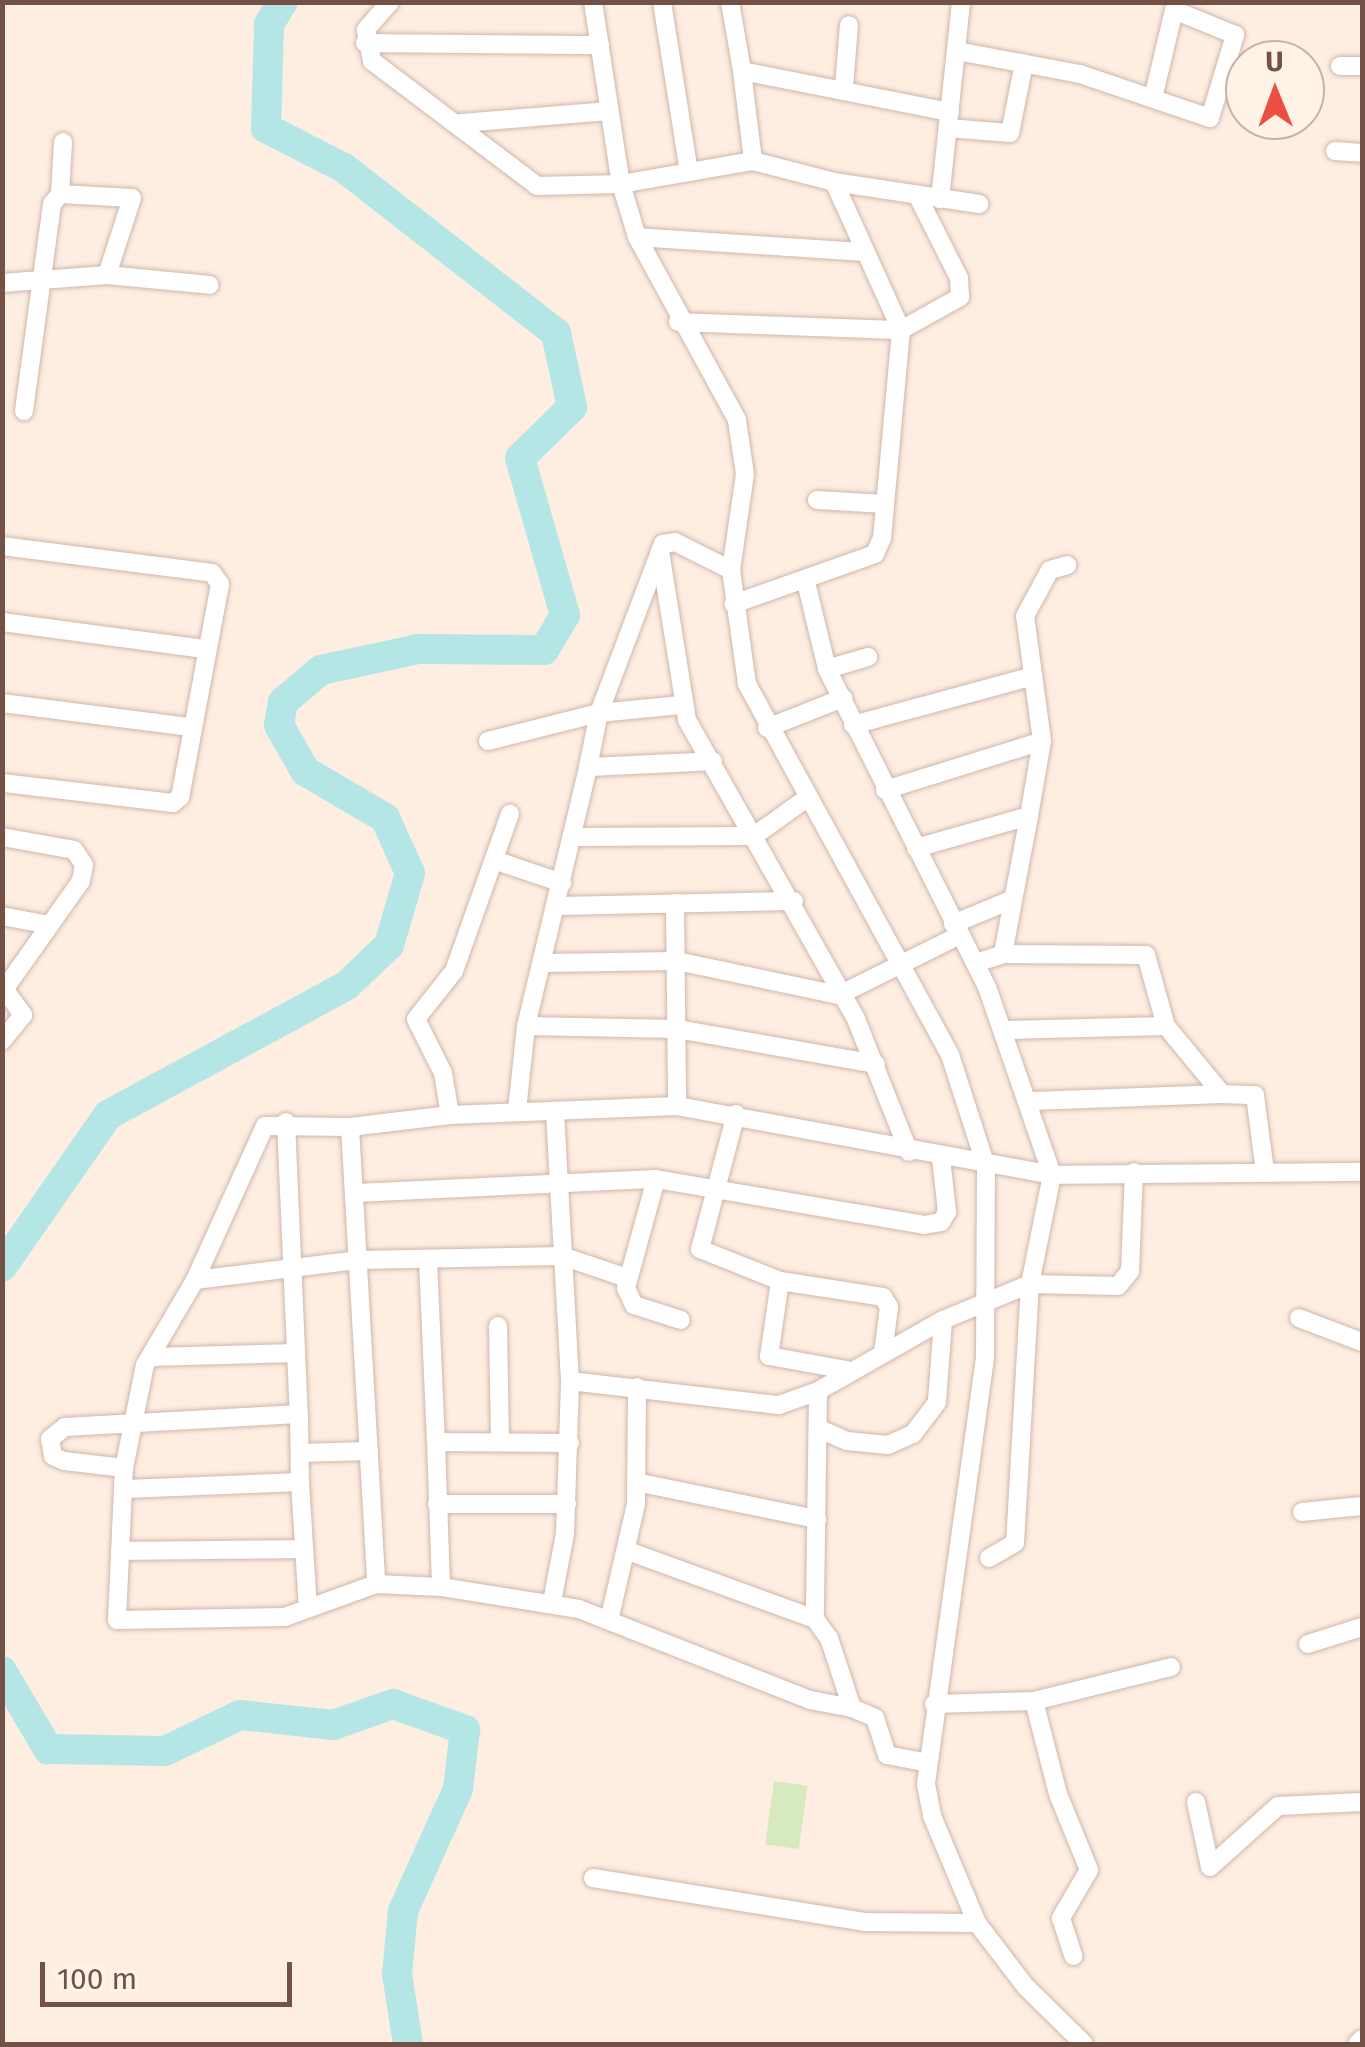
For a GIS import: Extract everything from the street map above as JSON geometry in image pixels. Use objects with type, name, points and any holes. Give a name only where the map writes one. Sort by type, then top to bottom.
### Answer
[{"type":"street","points":[[390,2],[366,30],[365,43],[372,61],[461,123],[530,184],[620,184],[753,161],[834,182],[979,204]]},
{"type":"street","points":[[592,2],[620,184],[638,236],[678,322],[738,420],[745,474],[730,570],[742,666],[768,728],[950,1055],[986,1166],[990,1300],[980,1408],[934,1704],[928,1762],[932,1816],[977,1923],[1026,1986],[1084,2044]]},
{"type":"street","points":[[662,2],[690,172]]},
{"type":"street","points":[[730,2],[753,161]]},
{"type":"street","points":[[940,200],[961,2]]},
{"type":"street","points":[[957,50],[1024,63],[1215,116],[1234,35],[1174,10],[1153,98]]},
{"type":"street","points":[[844,88],[849,25]]},
{"type":"street","points":[[365,43],[600,45]]},
{"type":"street","points":[[742,71],[844,88],[1010,134],[1024,63]]},
{"type":"street","points":[[1340,66],[1362,66]]},
{"type":"street","points":[[461,123],[610,111]]},
{"type":"street","points":[[24,411],[52,204],[60,194],[63,142]]},
{"type":"street","points":[[1335,152],[1362,153]]},
{"type":"street","points":[[734,604],[806,582],[875,554],[886,504],[901,330],[834,182]]},
{"type":"street","points":[[60,194],[132,198],[107,276]]},
{"type":"street","points":[[678,322],[901,330],[960,296],[959,278],[918,197]]},
{"type":"street","points":[[638,236],[864,252]]},
{"type":"street","points":[[2,283],[42,276],[107,276],[210,284]]},
{"type":"street","points":[[817,500],[886,504]]},
{"type":"street","points":[[517,1111],[526,1026],[599,713],[660,551],[675,542],[730,570]]},
{"type":"street","points":[[2,546],[218,576],[180,797],[174,803],[2,783]]},
{"type":"street","points":[[660,551],[681,704],[794,902],[876,1064],[909,1152]]},
{"type":"street","points":[[1003,954],[1042,741],[1026,616],[1050,570],[1067,565]]},
{"type":"street","points":[[806,582],[827,669],[1006,1030],[1032,1101],[1052,1175],[1030,1284],[1014,1544],[988,1558]]},
{"type":"street","points":[[2,622],[204,650]]},
{"type":"street","points":[[827,669],[868,658]]},
{"type":"street","points":[[853,725],[1033,676]]},
{"type":"street","points":[[768,728],[843,698]]},
{"type":"street","points":[[2,703],[190,727]]},
{"type":"street","points":[[488,742],[599,713],[681,704]]},
{"type":"street","points":[[885,790],[1042,741]]},
{"type":"street","points":[[588,767],[714,761]]},
{"type":"street","points":[[572,837],[754,836],[807,798]]},
{"type":"street","points":[[450,1115],[443,1073],[416,1019],[454,971],[510,814]]},
{"type":"street","points":[[916,848],[1029,816]]},
{"type":"street","points":[[2,837],[81,855],[81,881],[4,986],[23,1015],[2,1040]]},
{"type":"street","points":[[494,860],[562,883]]},
{"type":"street","points":[[543,964],[677,961],[838,995],[1011,900]]},
{"type":"street","points":[[556,906],[794,902]]},
{"type":"street","points":[[675,903],[677,1106]]},
{"type":"street","points":[[2,916],[50,924]]},
{"type":"street","points":[[976,963],[1003,954],[1146,954],[1166,1026],[1222,1094]]},
{"type":"street","points":[[526,1026],[677,1029],[876,1064]]},
{"type":"street","points":[[1006,1030],[1166,1026]]},
{"type":"street","points":[[1032,1101],[1255,1095],[1265,1172]]},
{"type":"street","points":[[928,1762],[887,1756],[875,1718],[852,1708],[810,1700],[552,1602],[441,1587],[376,1584],[286,1616],[126,1624],[114,1611],[131,1422],[151,1357],[196,1280],[251,1144],[265,1126],[286,1122],[350,1127],[450,1115],[677,1106],[736,1114],[941,1158],[1052,1175],[1362,1172]]},
{"type":"street","points":[[552,1602],[567,1504],[570,1442],[555,1110]]},
{"type":"street","points":[[736,1114],[700,1249],[780,1280],[888,1301],[882,1353]]},
{"type":"street","points":[[286,1122],[308,1608]]},
{"type":"street","points":[[350,1127],[376,1584]]},
{"type":"street","points":[[356,1193],[656,1179],[934,1224],[947,1212],[941,1158]]},
{"type":"street","points":[[570,1382],[760,1404],[818,1391],[848,1370],[943,1320],[1030,1284],[1118,1286],[1130,1271],[1134,1172]]},
{"type":"street","points":[[627,1278],[635,1272],[656,1179]]},
{"type":"street","points":[[196,1280],[359,1260],[562,1256],[627,1278]]},
{"type":"street","points":[[428,1260],[441,1587]]},
{"type":"street","points":[[627,1278],[634,1305],[681,1320]]},
{"type":"street","points":[[780,1280],[769,1356],[848,1370]]},
{"type":"street","points":[[1299,1318],[1362,1342]]},
{"type":"street","points":[[822,1430],[847,1441],[888,1445],[914,1434],[937,1402],[943,1320]]},
{"type":"street","points":[[498,1326],[500,1442]]},
{"type":"street","points":[[151,1357],[296,1353]]},
{"type":"street","points":[[609,1621],[628,1551],[636,1482],[636,1387]]},
{"type":"street","points":[[814,1619],[822,1430],[818,1391]]},
{"type":"street","points":[[124,1468],[64,1461],[53,1456],[50,1439],[65,1427],[299,1414]]},
{"type":"street","points":[[436,1442],[570,1442]]},
{"type":"street","points":[[300,1453],[369,1450]]},
{"type":"street","points":[[126,1489],[300,1482]]},
{"type":"street","points":[[636,1482],[817,1519]]},
{"type":"street","points":[[437,1504],[567,1504]]},
{"type":"street","points":[[1302,1512],[1362,1506]]},
{"type":"street","points":[[120,1551],[303,1550]]},
{"type":"street","points":[[628,1551],[814,1619],[830,1638],[852,1708]]},
{"type":"street","points":[[1308,1644],[1362,1627]]},
{"type":"street","points":[[934,1704],[1034,1701],[1171,1667]]},
{"type":"street","points":[[1034,1701],[1058,1794],[1089,1870],[1061,1918],[1073,1956]]},
{"type":"street","points":[[1196,1802],[1210,1867],[1278,1806],[1362,1802]]},
{"type":"street","points":[[594,1878],[848,1920],[977,1923]]},
{"type":"green space","points":[[774,1781],[808,1786],[799,1849],[765,1844]]},
{"type":"waterway","points":[[2,1267],[108,1115],[346,986],[389,945],[410,873],[385,818],[305,771],[279,725],[283,702],[321,670],[418,649],[544,650],[565,615],[520,458],[572,407],[556,333],[344,168],[266,128],[269,24],[283,2]]},
{"type":"waterway","points":[[2,1671],[48,1749],[165,1751],[240,1715],[333,1725],[393,1704],[465,1730],[458,1789],[403,1911],[397,1974],[408,2044]]}]
